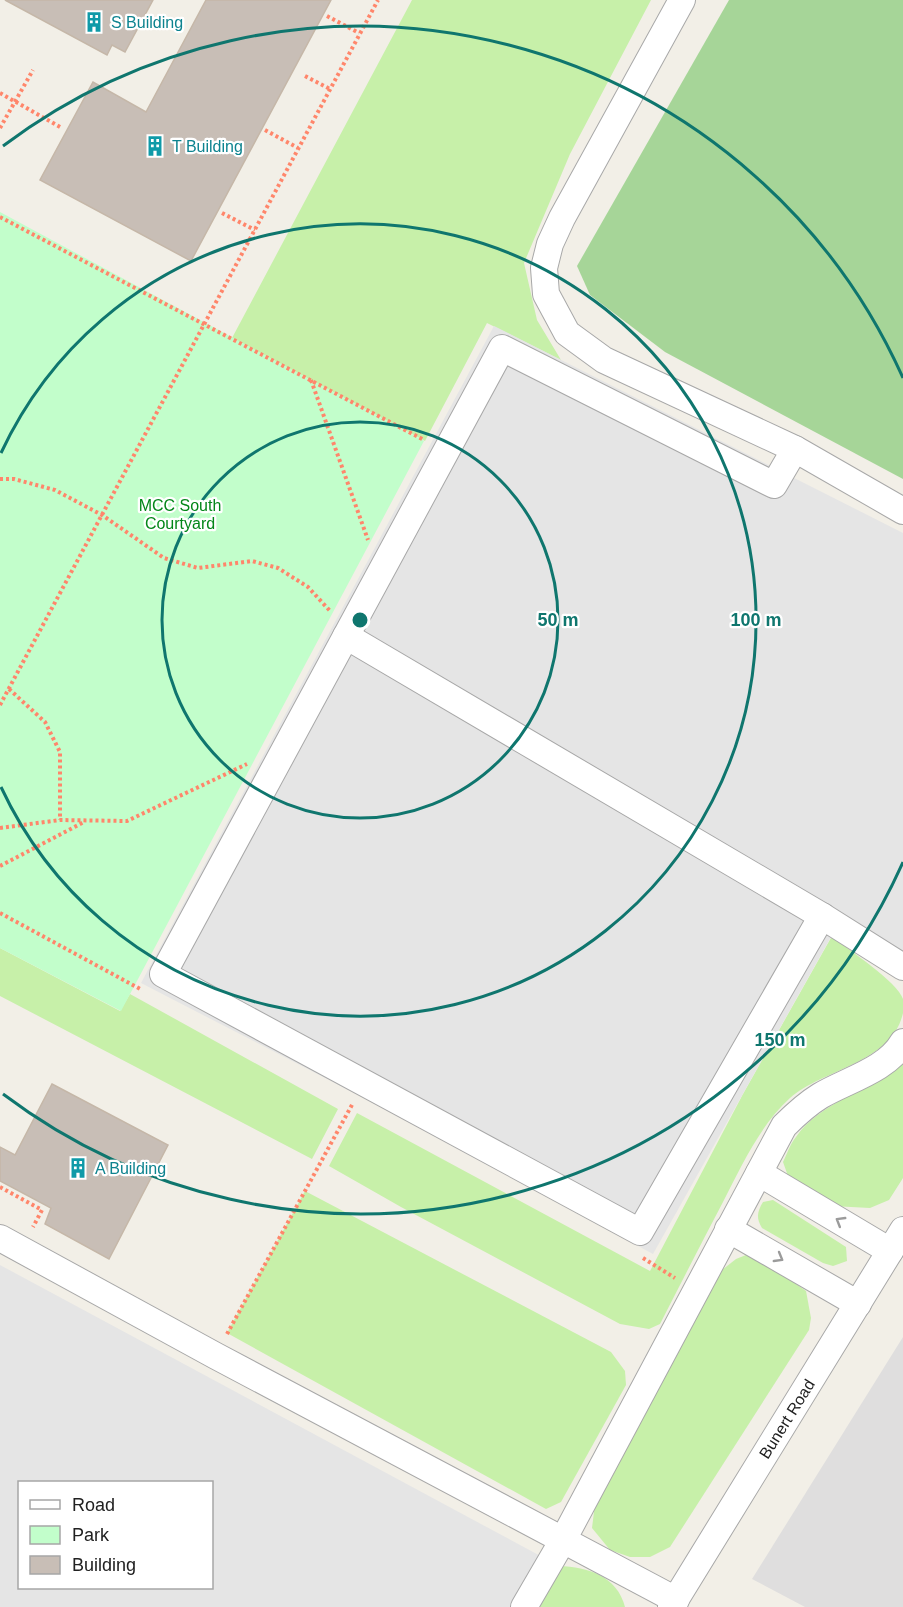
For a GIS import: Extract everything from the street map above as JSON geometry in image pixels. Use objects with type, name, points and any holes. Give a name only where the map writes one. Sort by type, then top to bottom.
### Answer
[{"type":"street","points":[[682,0],[550,244],[544,268],[546,294],[567,333],[604,360],[795,449],[903,511]]},
{"type":"street","points":[[795,449],[774,486],[502,348],[163,974],[640,1232],[822,916]]},
{"type":"street","points":[[346,636],[822,916],[903,967]]},
{"type":"street","points":[[524,1607],[563,1540],[783,1126],[821,1095],[890,1057],[897,1052],[903,1042]]},
{"type":"street","points":[[759,1173],[896,1241]]},
{"type":"street","points":[[728,1229],[858,1304]]},
{"type":"street","points":[[0,1238],[216,1356],[563,1540],[674,1603]]},
{"type":"street","name":"Bunert Road","points":[[674,1603],[896,1241]]},
{"type":"path","points":[[0,705],[378,0]]},
{"type":"path","points":[[327,16],[359,33]]},
{"type":"path","points":[[0,128],[33,70]]},
{"type":"path","points":[[305,76],[330,89]]},
{"type":"path","points":[[0,93],[60,127]]},
{"type":"path","points":[[265,130],[298,148]]},
{"type":"path","points":[[222,213],[255,230]]},
{"type":"path","points":[[0,217],[425,441]]},
{"type":"path","points":[[311,381],[370,543]]},
{"type":"path","points":[[0,479],[14,479],[55,490],[102,515],[164,558],[198,568],[252,561],[278,568],[308,587],[332,613]]},
{"type":"path","points":[[9,689],[45,722],[60,752],[60,820]]},
{"type":"path","points":[[0,828],[60,820],[127,821],[253,761]]},
{"type":"path","points":[[0,866],[86,821]]},
{"type":"path","points":[[216,1356],[355,1100]]},
{"type":"shaded area","points":[[494,326],[903,533],[903,980],[831,937],[653,1254],[360,1096],[141,983]]},
{"type":"shaded area","points":[[0,1265],[559,1566],[536,1607],[0,1607]]},
{"type":"shaded area","points":[[903,1337],[903,1607],[805,1607],[752,1579]]},
{"type":"green space","points":[[412,0],[651,0],[570,154],[524,263],[537,320],[561,360],[487,323],[425,441],[232,338]]},
{"type":"green space","points":[[729,0],[903,0],[903,479],[665,352],[590,295],[577,266]]},
{"type":"green space","name":"MCC South Courtyard","points":[[0,212],[424,441],[121,1011],[0,948]]},
{"type":"green space","points":[[832,936],[882,975],[899,992],[903,999],[903,1013],[896,1030],[871,1054],[804,1088],[790,1098],[769,1121],[744,1161],[660,1324],[649,1329],[620,1324],[329,1166],[357,1113],[650,1271],[743,1094]]},
{"type":"green space","points":[[0,948],[120,1011],[130,994],[338,1109],[312,1159],[0,996]]},
{"type":"green space","points":[[903,1064],[903,1178],[889,1200],[870,1208],[813,1205],[788,1176],[783,1162],[790,1146],[806,1125],[818,1115]]},
{"type":"green space","points":[[305,1191],[611,1352],[625,1371],[626,1385],[561,1502],[546,1509],[227,1333]]},
{"type":"green space","points":[[773,1200],[846,1247],[847,1261],[833,1266],[823,1263],[762,1228],[758,1218],[759,1209],[763,1202]]},
{"type":"green space","points":[[746,1255],[782,1274],[806,1291],[811,1318],[809,1330],[670,1547],[650,1557],[630,1557],[610,1550],[592,1528],[595,1504],[722,1270],[736,1259]]},
{"type":"green space","points":[[559,1566],[580,1568],[600,1575],[615,1588],[625,1607],[536,1607]]},
{"type":"building","name":"S Building","points":[[5,0],[153,0],[125,52],[112,45],[107,55]]},
{"type":"building","name":"T Building","points":[[206,0],[331,0],[191,261],[40,180],[93,82],[146,112]]},
{"type":"building","name":"A Building","points":[[52,1084],[168,1145],[109,1259],[45,1224],[51,1208],[0,1181],[0,1147],[15,1155]]},
{"type":"place","name":"S Building","points":[[94,22]]},
{"type":"place","name":"T Building","points":[[155,146]]},
{"type":"place","name":"A Building","points":[[78,1168]]}]
